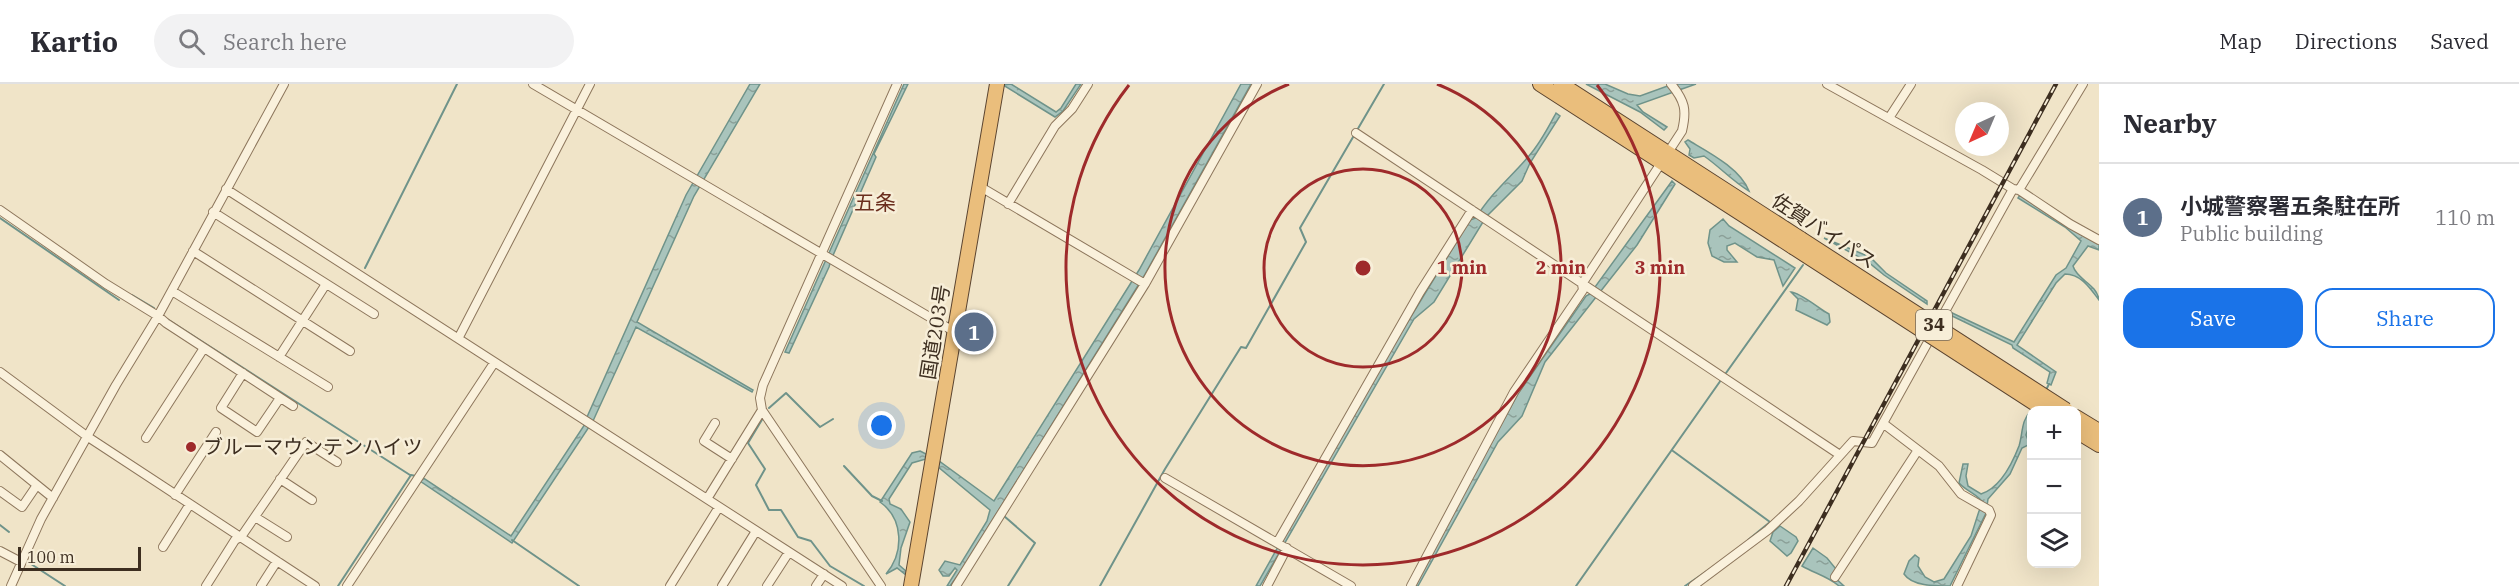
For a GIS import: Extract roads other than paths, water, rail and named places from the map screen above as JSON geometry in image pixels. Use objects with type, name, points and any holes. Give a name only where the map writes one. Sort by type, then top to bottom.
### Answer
[{"type":"highway","name":"国道203号","points":[[911,586],[997,84]]},
{"type":"highway","name":"佐賀バイパス","points":[[1540,84],[1665,157]]},
{"type":"highway","name":"佐賀バイパス","points":[[1561,84],[1665,157],[1797,243],[2038,406]]},
{"type":"highway","name":"佐賀バイパス","points":[[1797,243],[2058,406]]},
{"type":"highway","points":[[2081,420],[2099,431]]},
{"type":"highway","points":[[2081,433],[2099,445]]},
{"type":"street","points":[[12,586],[21,562],[53,498],[172,291],[284,84]]},
{"type":"street","points":[[533,84],[955,332]]},
{"type":"street","points":[[459,337],[590,84]]},
{"type":"street","points":[[881,586],[762,410],[760,398],[763,385],[897,84]]},
{"type":"street","points":[[1008,204],[1055,126],[1072,109],[1088,84]]},
{"type":"street","points":[[956,586],[1145,284],[1257,84]]},
{"type":"street","points":[[1411,586],[1514,392],[1583,290],[1582,284],[1682,131],[1687,113],[1680,94],[1671,84]]},
{"type":"street","points":[[1827,84],[2016,190],[2099,240]]},
{"type":"street","points":[[1889,118],[1911,84]]},
{"type":"street","points":[[1693,586],[1768,530],[1799,501],[1853,441],[1872,443],[2016,190],[2083,84]]},
{"type":"street","points":[[1356,133],[1840,455]]},
{"type":"street","points":[[979,186],[1145,284]]},
{"type":"street","points":[[226,189],[459,337],[494,363],[842,586]]},
{"type":"street","points":[[0,210],[106,285],[158,316],[292,406]]},
{"type":"street","points":[[1277,543],[1420,292],[1474,211]]},
{"type":"street","points":[[213,212],[374,314]]},
{"type":"street","points":[[193,251],[350,351]]},
{"type":"street","points":[[279,357],[326,284]]},
{"type":"street","points":[[172,291],[328,387]]},
{"type":"street","points":[[146,438],[204,348]]},
{"type":"street","points":[[347,586],[494,363]]},
{"type":"street","points":[[0,372],[88,437],[315,586]]},
{"type":"street","points":[[243,374],[221,408],[257,432],[280,398]]},
{"type":"street","points":[[707,499],[762,410]]},
{"type":"street","points":[[715,423],[704,441],[732,459]]},
{"type":"street","points":[[1884,424],[1939,466],[1961,494],[1989,510],[1991,515],[1957,586]]},
{"type":"street","points":[[175,495],[216,432]]},
{"type":"street","points":[[206,586],[235,540],[241,537],[306,442],[337,462]]},
{"type":"street","points":[[1835,577],[1918,450]]},
{"type":"street","points":[[0,455],[53,498]]},
{"type":"street","points":[[1165,478],[1351,586]]},
{"type":"street","points":[[280,479],[312,500]]},
{"type":"street","points":[[0,491],[22,507],[37,485]]},
{"type":"street","points":[[163,547],[190,504]]},
{"type":"street","points":[[670,586],[719,507]]},
{"type":"street","points":[[255,516],[287,537]]},
{"type":"street","points":[[722,586],[756,531]]},
{"type":"street","points":[[1267,586],[1287,548]]},
{"type":"street","points":[[0,551],[21,562]]},
{"type":"street","points":[[767,586],[789,552]]},
{"type":"street","points":[[261,586],[277,561]]},
{"type":"street","points":[[816,586],[824,574]]},
{"type":"water","points":[[750,84],[760,84],[694,196],[637,322],[753,390],[752,392],[636,327],[593,421],[587,417],[686,195]]},
{"type":"water","points":[[904,84],[908,84],[874,154],[876,157],[829,267],[789,353],[785,352]]},
{"type":"water","points":[[1011,84],[1056,112],[1076,84],[1081,84],[1063,111],[1055,117],[1003,85]]},
{"type":"water","points":[[1241,84],[1251,84],[1144,276],[959,574],[950,586],[947,586],[957,570],[955,568],[949,576],[943,576],[939,570],[945,561],[960,565],[987,521],[990,510],[937,466],[939,461],[994,501],[1139,270]]},
{"type":"water","points":[[1586,84],[1605,84],[1628,94],[1640,96],[1673,84],[1696,84],[1637,105],[1643,112],[1667,127],[1664,130],[1640,112]]},
{"type":"water","points":[[1556,113],[1560,116],[1530,163],[1522,181],[1486,217],[1434,302],[1414,319],[1260,586],[1256,586],[1366,390],[1470,220],[1476,218],[1494,193],[1532,152],[1544,136]]},
{"type":"water","points":[[1688,140],[1731,168],[1749,191],[1704,156],[1694,158],[1689,155],[1690,149],[1685,142]]},
{"type":"water","points":[[1672,181],[1675,184],[1637,245],[1545,362],[1522,416],[1498,442],[1418,586],[1413,586],[1519,392],[1586,296],[1590,294]]},
{"type":"water","points":[[2020,195],[2099,243],[2099,250],[2088,246],[2073,266],[2078,275],[2095,290],[2099,300],[2089,286],[2080,279],[2065,274],[2056,283],[2017,345],[2056,372],[2051,385],[2047,383],[2050,372],[2013,348],[2012,345],[1948,314],[1950,312],[2014,342],[2056,275],[2066,268],[2081,241],[2065,227],[2018,198]]},
{"type":"water","points":[[1723,219],[1729,226],[1795,268],[1783,286],[1774,260],[1757,257],[1735,243],[1727,246],[1727,250],[1737,262],[1724,262],[1712,256],[1708,243],[1710,230]]},
{"type":"water","points":[[1824,238],[1870,257],[1886,273],[1927,301],[1927,304],[1868,262]]},
{"type":"water","points":[[1791,292],[1829,314],[1830,322],[1827,325],[1796,310],[1798,299]]},
{"type":"water","points":[[2027,417],[2027,446],[2022,448],[2010,474],[1988,499],[1986,513],[1950,586],[1912,581],[1904,574],[1909,561],[1915,555],[1919,558],[1918,566],[1925,577],[1934,582],[1944,579],[1971,536],[1979,511],[1984,504],[1959,483],[1963,464],[1968,464],[1966,476],[1968,486],[1981,494],[1988,491],[2000,481],[2013,460]]},
{"type":"water","points":[[585,424],[589,427],[512,543],[420,481],[422,477],[511,536]]},
{"type":"water","points":[[920,451],[926,454],[926,459],[912,463],[889,499],[890,504],[901,509],[910,522],[901,548],[899,565],[907,572],[906,575],[897,568],[886,574],[896,556],[899,536],[894,517],[880,502],[912,453]]},
{"type":"water","points":[[1780,526],[1798,541],[1787,556],[1770,541],[1773,532]]},
{"type":"water","points":[[1813,548],[1827,558],[1836,569],[1833,576],[1844,586],[1839,586],[1802,566]]},
{"type":"waterway","points":[[365,268],[457,84]]},
{"type":"waterway","points":[[1100,586],[1165,469],[1241,347],[1246,348],[1306,242],[1300,228],[1384,84]]},
{"type":"waterway","points":[[0,218],[119,300]]},
{"type":"waterway","points":[[1726,373],[1803,265]]},
{"type":"waterway","points":[[132,295],[154,308]]},
{"type":"waterway","points":[[167,319],[410,475]]},
{"type":"waterway","points":[[1576,586],[1721,380]]},
{"type":"waterway","points":[[2046,390],[2049,384]]},
{"type":"waterway","points":[[769,408],[786,393],[820,427],[833,419]]},
{"type":"waterway","points":[[763,418],[748,443],[765,469],[756,485],[769,510],[781,510],[798,537],[811,541],[830,566],[864,586]]},
{"type":"waterway","points":[[1673,451],[1770,522],[1748,540]]},
{"type":"waterway","points":[[844,466],[872,496],[882,501]]},
{"type":"waterway","points":[[338,586],[411,475],[416,476]]},
{"type":"waterway","points":[[1004,516],[1035,543],[1008,586]]},
{"type":"waterway","points":[[0,525],[9,532]]},
{"type":"waterway","points":[[512,540],[579,586]]},
{"type":"waterway","points":[[28,562],[65,586]]},
{"type":"waterway","points":[[1685,586],[1710,569]]},
{"type":"railway","points":[[1786,586],[2056,84]]},
{"type":"place","name":"小城警察署五条駐在所","points":[[974,332]]},
{"type":"place","name":"ブルーマウンテンハイツ","points":[[191,447]]},
{"type":"district","name":"五条","points":[[875,203]]}]
